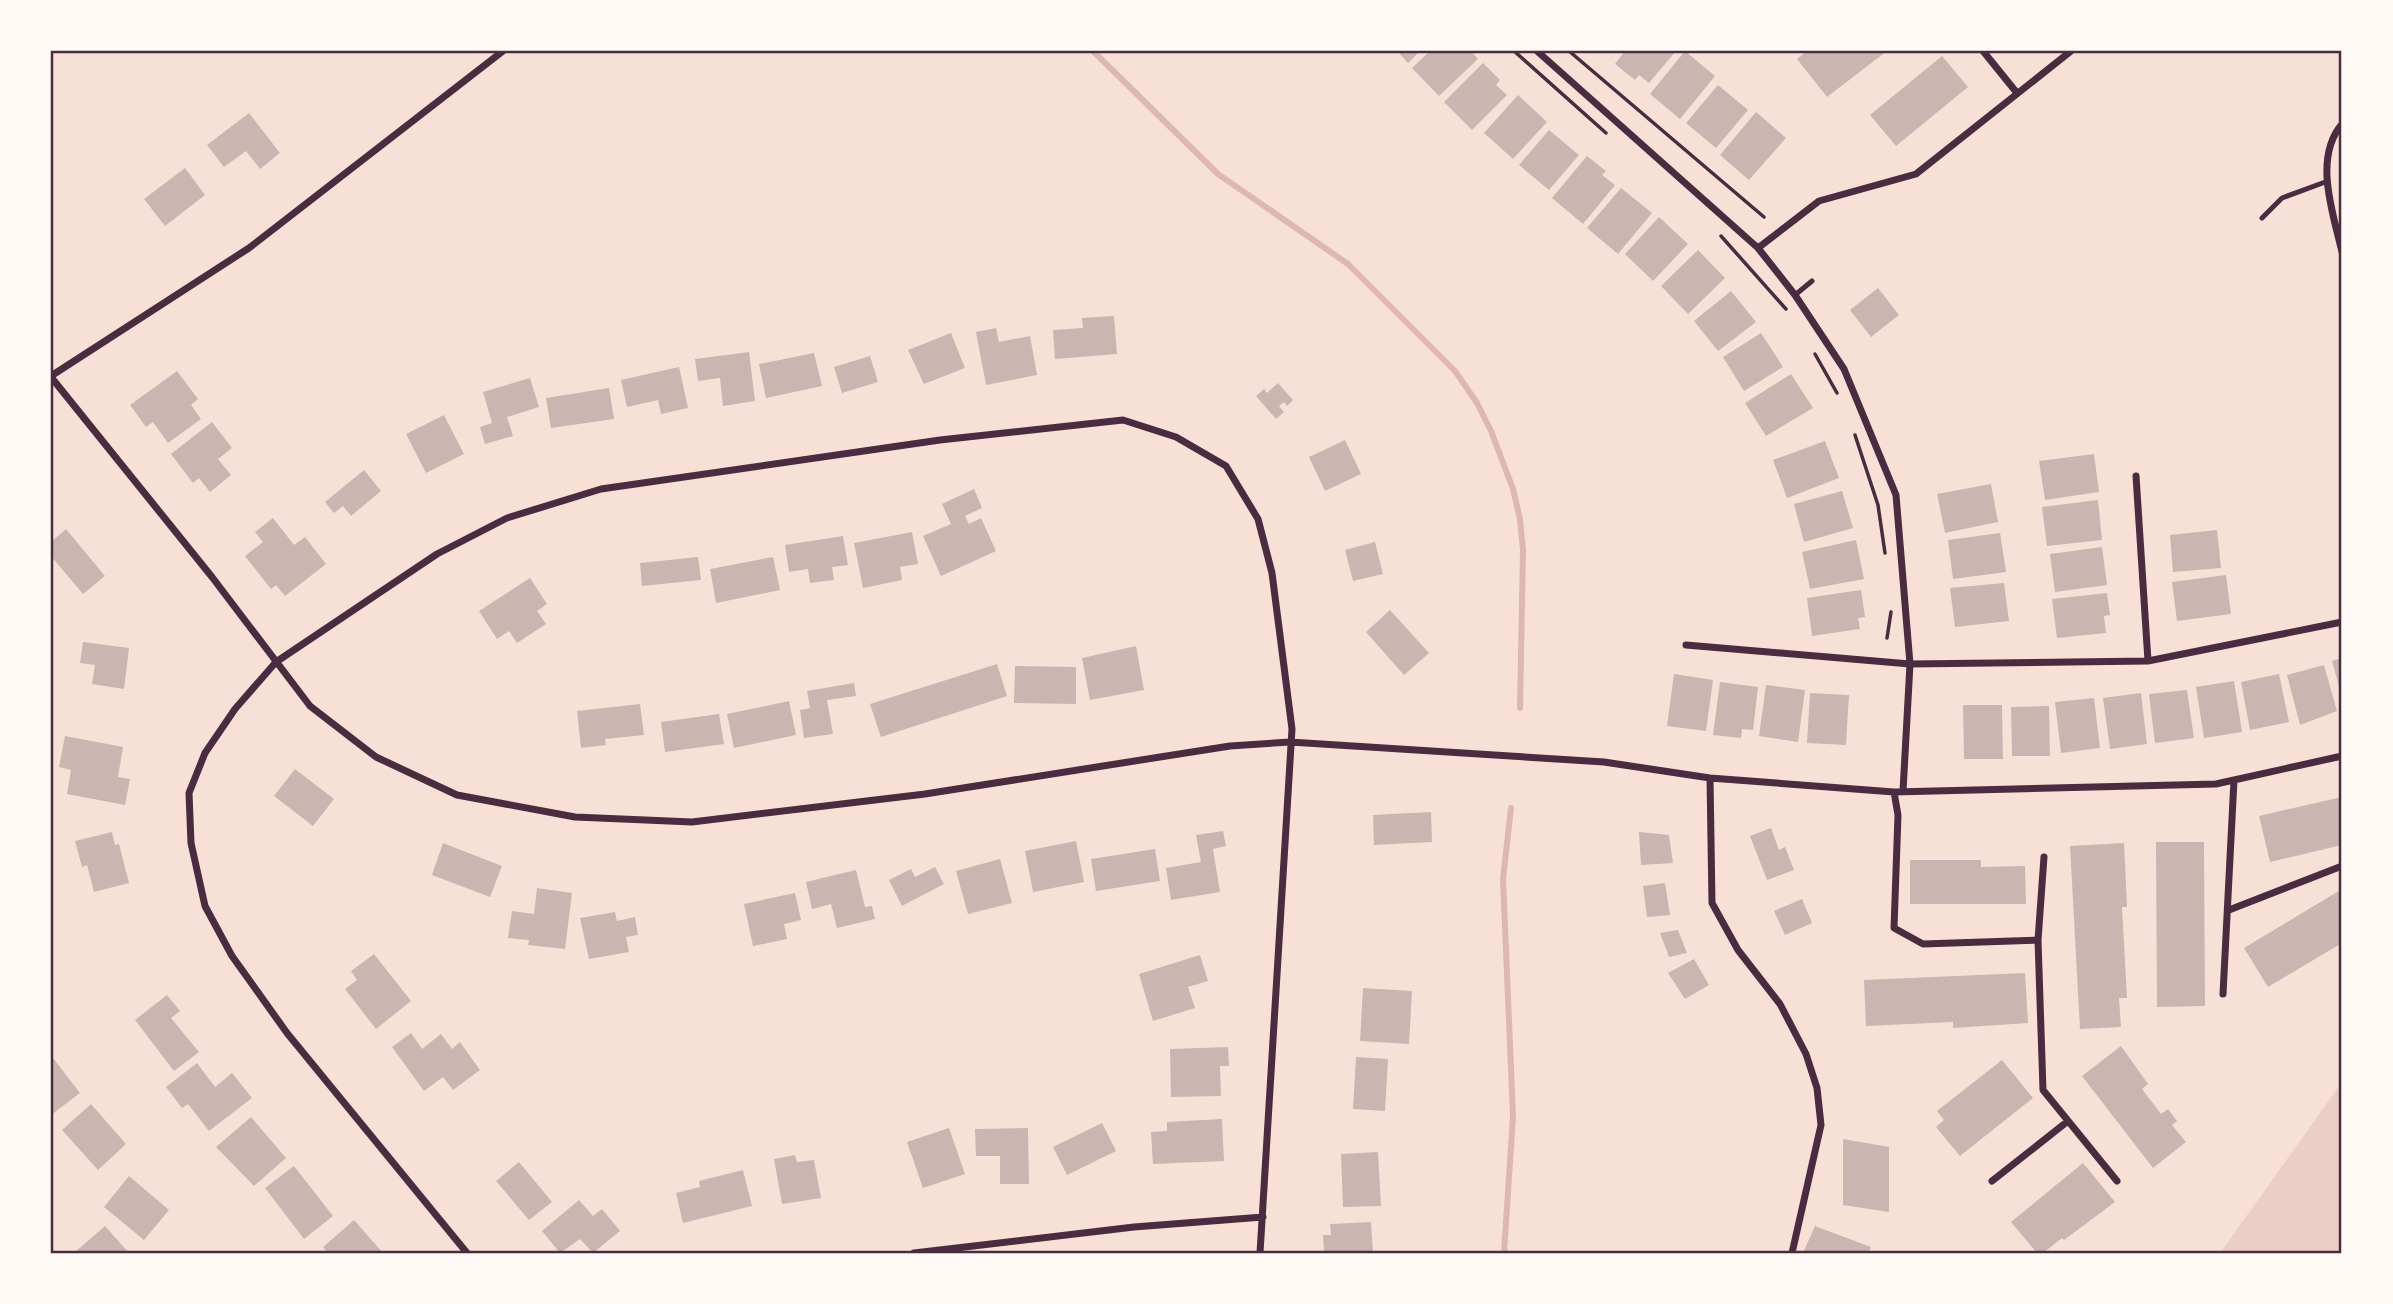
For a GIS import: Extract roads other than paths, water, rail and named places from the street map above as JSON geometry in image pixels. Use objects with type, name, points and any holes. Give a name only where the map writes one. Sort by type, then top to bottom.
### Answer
[{"type":"street","points":[[503,51],[249,248],[51,377],[310,706],[376,757],[457,795],[575,817],[692,822],[925,794],[1230,746],[1290,743],[1604,762],[1710,778],[1894,792],[2216,784],[2342,756]]},
{"type":"street","points":[[1536,51],[1758,248],[1795,295],[1844,369],[1896,495],[1910,664],[1903,791]]},
{"type":"street","points":[[1983,51],[2017,93]]},
{"type":"street","points":[[1758,248],[1819,201],[1916,174],[2071,51]]},
{"type":"street","points":[[2342,124],[2336,131],[2326,165],[2342,252]]},
{"type":"street","points":[[467,1253],[287,1033],[232,956],[205,906],[191,843],[189,793],[205,753],[235,709],[275,662],[437,554],[507,518],[601,489],[940,440],[1123,420],[1176,437],[1226,466],[1258,519],[1272,573],[1292,729],[1260,1253]]},
{"type":"street","points":[[2136,475],[2148,661]]},
{"type":"street","points":[[1686,645],[1910,664],[2148,661],[2342,622]]},
{"type":"street","points":[[1710,778],[1712,903],[1738,950],[1780,1004],[1806,1054],[1817,1088],[1821,1125],[1792,1253]]},
{"type":"street","points":[[2223,994],[2234,780]]},
{"type":"street","points":[[1894,792],[1898,815],[1894,928],[1923,944],[2038,940]]},
{"type":"street","points":[[2044,857],[2038,940],[2043,1090],[2117,1181]]},
{"type":"street","points":[[2229,910],[2342,866]]},
{"type":"street","points":[[1992,1181],[2068,1121]]},
{"type":"street","points":[[914,1253],[1135,1227],[1263,1217]]},
{"type":"lane","points":[[2262,218],[2282,198],[2328,181]]},
{"type":"lane","points":[[1795,295],[1812,281]]},
{"type":"waterway","points":[[1093,51],[1218,174],[1348,264],[1455,371],[1477,403],[1491,431],[1513,489],[1520,519],[1523,550],[1520,708]]},
{"type":"waterway","points":[[1504,1253],[1513,1116],[1503,879],[1511,808]]}]
